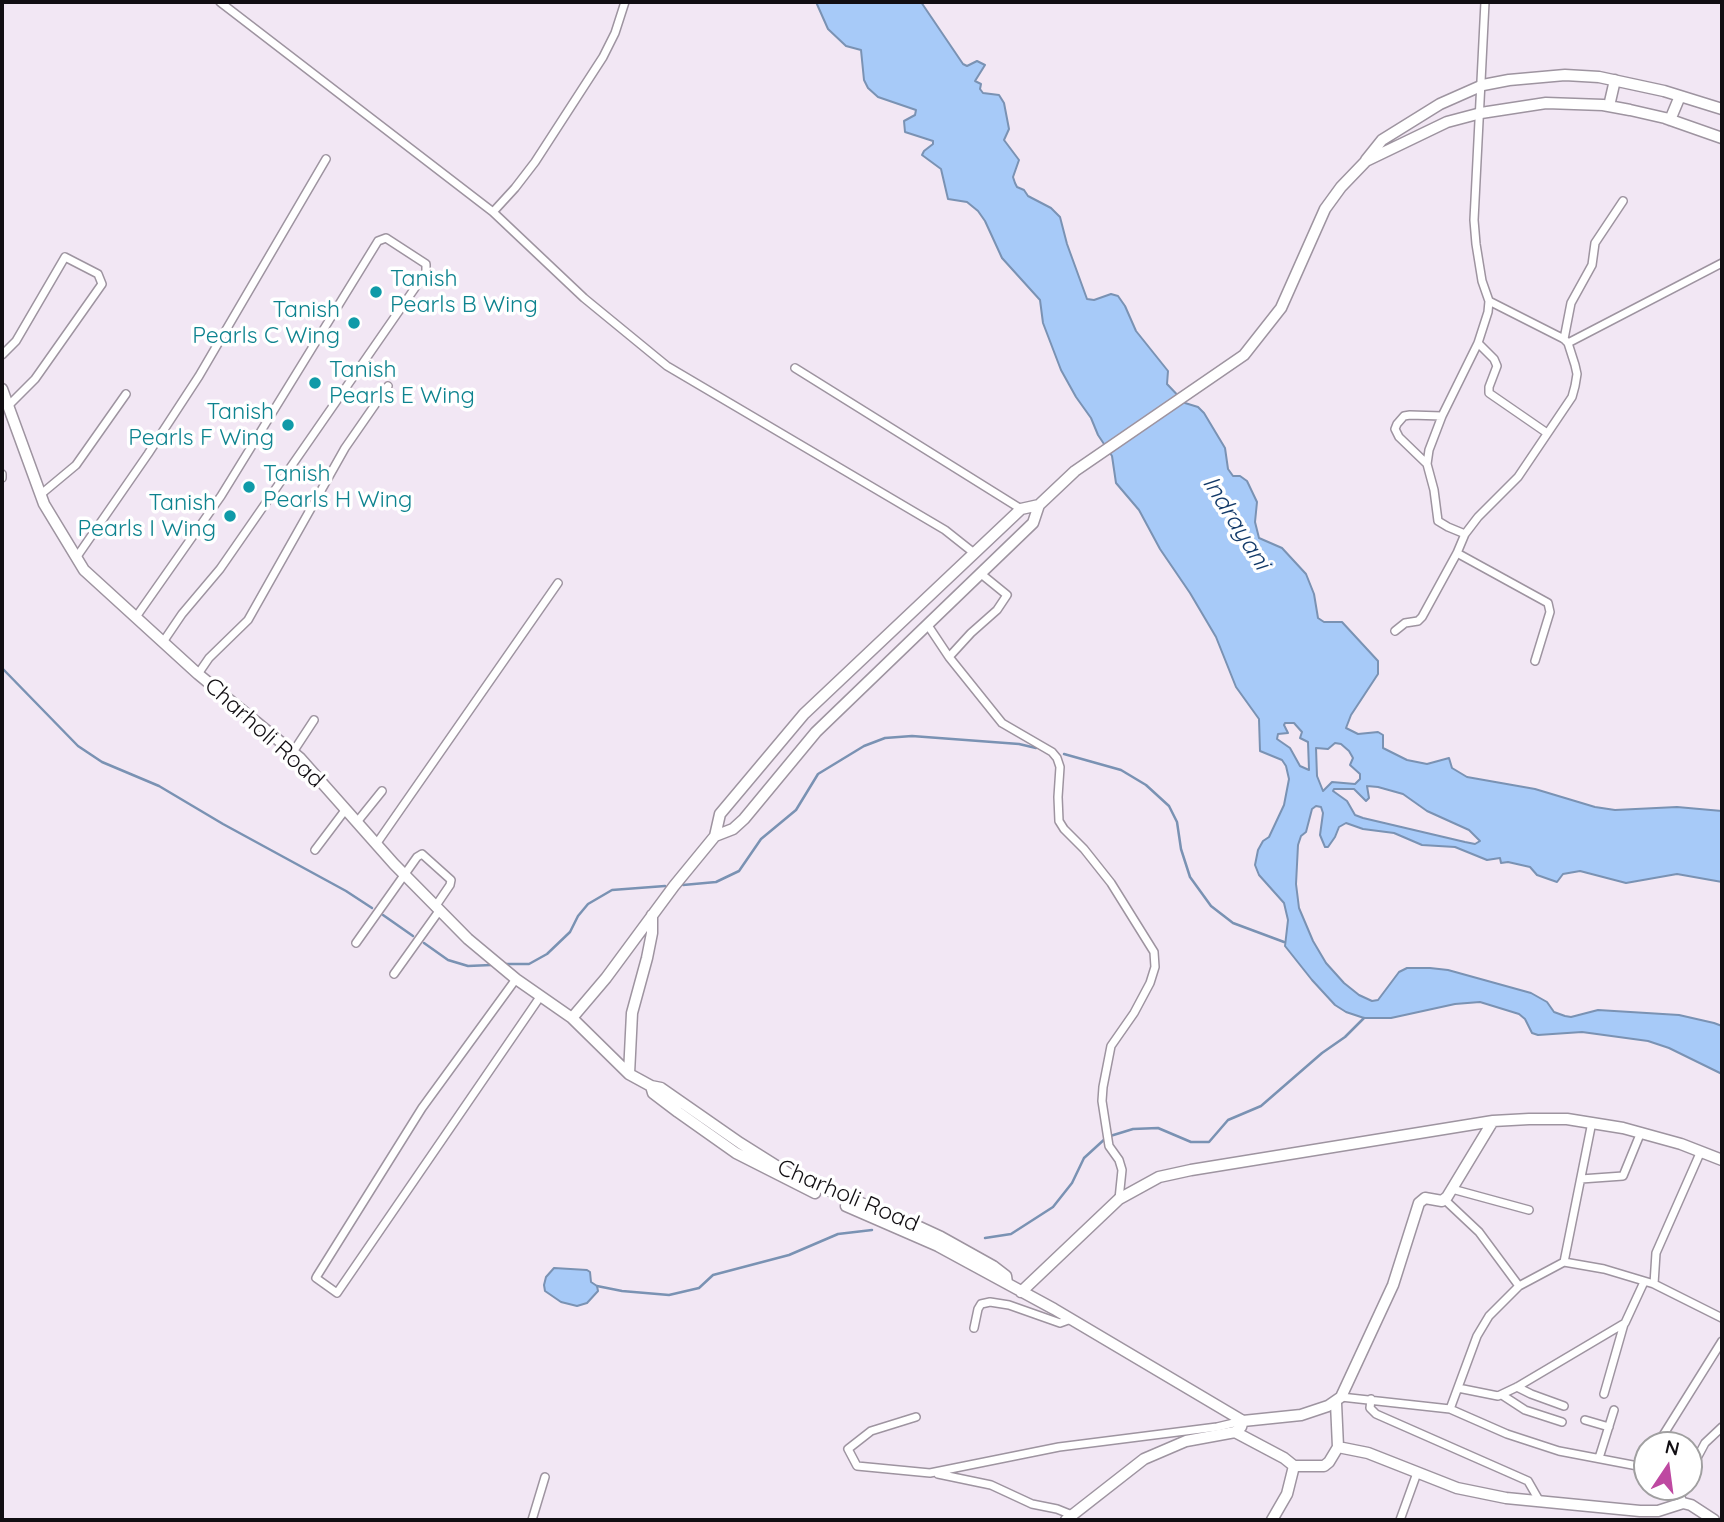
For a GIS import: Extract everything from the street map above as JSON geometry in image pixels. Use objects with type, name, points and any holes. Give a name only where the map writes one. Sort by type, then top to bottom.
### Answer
[{"type":"street","points":[[220,2],[493,212],[584,298],[667,366],[946,530],[974,553]]},
{"type":"street","points":[[493,212],[535,162],[603,57],[615,33],[625,2]]},
{"type":"street","points":[[1465,534],[1438,521],[1427,464],[1429,450],[1442,416],[1478,343],[1488,312],[1489,301],[1482,281],[1474,220],[1483,85],[1485,2]]},
{"type":"street","points":[[572,1018],[716,836],[733,829],[744,819],[816,733],[979,572],[1033,523],[1039,505],[1075,471],[1244,355],[1280,308],[1325,209],[1382,140],[1440,104],[1483,85],[1509,80],[1565,75],[1615,80],[1721,107]]},
{"type":"street","points":[[1609,106],[1615,80]]},
{"type":"street","points":[[1670,120],[1680,96]]},
{"type":"street","points":[[1366,161],[1433,127],[1481,113],[1546,103],[1609,106],[1670,120],[1722,138]]},
{"type":"street","points":[[75,558],[199,376],[326,159]]},
{"type":"street","points":[[1395,631],[1405,623],[1418,621],[1422,617],[1458,554],[1465,534],[1478,517],[1510,486],[1572,397],[1577,374],[1566,341],[1571,303],[1592,265],[1593,248],[1597,239],[1623,201]]},
{"type":"street","points":[[136,617],[221,496],[378,240],[386,238],[426,264],[426,272],[220,569],[182,614],[163,642]]},
{"type":"street","points":[[2,355],[16,341],[65,257],[98,274],[102,284],[35,379],[4,398]]},
{"type":"street","points":[[1566,341],[1722,263]]},
{"type":"street","points":[[1489,301],[1566,341]]},
{"type":"street","points":[[1478,343],[1494,359],[1497,366],[1489,393],[1547,433]]},
{"type":"street","points":[[795,368],[1021,509]]},
{"type":"street","points":[[198,674],[209,658],[248,620],[345,448],[388,386]]},
{"type":"street","points":[[40,495],[76,465],[126,394]]},
{"type":"street","name":"Charholi Road","points":[[4,398],[40,495],[75,558],[84,569],[198,674],[293,752],[437,909],[503,969],[572,1018],[629,1074],[651,1086],[661,1088],[794,1177],[844,1201],[902,1219],[949,1241],[993,1266],[1006,1276],[1007,1283],[1021,1292],[1242,1420]]},
{"type":"street","points":[[1427,464],[1399,437],[1395,429],[1404,416],[1442,416]]},
{"type":"street","points":[[716,836],[720,814],[785,734],[1021,509],[1039,505]]},
{"type":"street","points":[[1458,554],[1548,603],[1550,612],[1535,661]]},
{"type":"street","points":[[949,657],[997,610],[1007,595],[979,572]]},
{"type":"street","points":[[377,843],[558,583]]},
{"type":"street","points":[[927,623],[949,657],[1002,723],[1052,752],[1057,758],[1060,766],[1059,821],[1111,883],[1154,952],[1155,967],[1150,983],[1134,1013],[1111,1046],[1107,1062],[1102,1101],[1108,1146],[1119,1160],[1122,1170],[1119,1199]]},
{"type":"street","points":[[293,752],[314,720]]},
{"type":"street","points":[[357,822],[382,791]]},
{"type":"street","points":[[315,850],[346,809]]},
{"type":"street","points":[[356,943],[417,856],[422,854],[451,880],[450,885],[394,974]]},
{"type":"street","points":[[629,1074],[632,1013],[647,958],[652,915]]},
{"type":"street","points":[[516,979],[422,1108],[316,1278],[337,1293],[540,997]]},
{"type":"street","points":[[1021,1292],[1119,1199],[1159,1177],[1191,1170],[1493,1121],[1539,1119],[1592,1122],[1641,1132],[1722,1160]]},
{"type":"street","points":[[1445,1200],[1493,1121]]},
{"type":"street","points":[[1564,1262],[1592,1122]]},
{"type":"street","points":[[1581,1179],[1623,1175],[1641,1132]]},
{"type":"street","points":[[1654,1284],[1656,1253],[1702,1151]]},
{"type":"street","points":[[1452,1189],[1529,1210]]},
{"type":"street","points":[[1235,1432],[1294,1466],[1324,1466],[1329,1461],[1338,1447],[1339,1400],[1393,1285],[1419,1203],[1425,1198],[1445,1200],[1479,1233],[1519,1286]]},
{"type":"street","points":[[1450,1409],[1483,1326],[1498,1305],[1519,1286],[1564,1262],[1604,1269],[1654,1284],[1722,1318]]},
{"type":"street","points":[[1604,1394],[1625,1323],[1644,1282]]},
{"type":"street","points":[[974,1328],[981,1304],[990,1302],[1009,1305],[1053,1321],[1064,1323],[1071,1319]]},
{"type":"street","points":[[1502,1395],[1625,1323]]},
{"type":"street","points":[[1666,1431],[1722,1341]]},
{"type":"street","points":[[1517,1387],[1564,1406]]},
{"type":"street","points":[[1458,1388],[1502,1395],[1525,1410],[1562,1422]]},
{"type":"street","points":[[1371,1399],[1370,1408],[1376,1414],[1528,1481],[1540,1502]]},
{"type":"street","points":[[930,1473],[1059,1447],[1217,1427],[1242,1420],[1301,1415],[1339,1400],[1371,1399],[1450,1409],[1507,1434],[1559,1451],[1633,1464]]},
{"type":"street","points":[[1599,1458],[1614,1410]]},
{"type":"street","points":[[916,1416],[871,1432],[848,1449],[857,1465],[930,1473],[991,1485],[1032,1504],[1057,1509],[1069,1518],[1144,1459],[1186,1441],[1235,1432],[1241,1427],[1242,1420]]},
{"type":"street","points":[[1586,1420],[1609,1427]]},
{"type":"street","points":[[1703,1447],[1722,1427]]},
{"type":"street","points":[[1338,1447],[1368,1453],[1417,1473],[1486,1495],[1640,1511],[1658,1511],[1683,1503],[1714,1520]]},
{"type":"street","points":[[1272,1520],[1290,1486],[1294,1466]]},
{"type":"street","points":[[1400,1520],[1417,1473]]},
{"type":"street","points":[[532,1520],[545,1477]]},
{"type":"water","name":"Indrayani","points":[[816,2],[921,2],[963,64],[967,66],[977,61],[985,65],[975,81],[981,84],[983,93],[999,95],[1004,103],[1009,129],[1004,140],[1019,160],[1013,177],[1015,183],[1028,196],[1051,208],[1060,217],[1087,299],[1094,300],[1111,294],[1118,296],[1136,331],[1168,371],[1167,384],[1185,403],[1198,407],[1204,413],[1225,448],[1228,469],[1233,476],[1240,476],[1247,481],[1257,502],[1255,522],[1259,538],[1282,548],[1306,574],[1314,594],[1318,618],[1324,622],[1342,622],[1378,661],[1378,674],[1351,715],[1346,728],[1358,734],[1378,732],[1383,735],[1383,748],[1407,760],[1427,764],[1449,758],[1452,768],[1467,777],[1535,789],[1595,807],[1615,810],[1677,807],[1722,811],[1722,882],[1677,874],[1626,883],[1580,871],[1563,874],[1557,882],[1537,875],[1530,867],[1501,863],[1500,858],[1487,860],[1455,847],[1422,845],[1394,833],[1363,829],[1346,823],[1339,827],[1328,847],[1325,847],[1320,835],[1323,813],[1321,807],[1316,806],[1312,809],[1306,832],[1301,836],[1298,845],[1296,884],[1299,908],[1326,963],[1344,983],[1372,1001],[1378,1000],[1399,972],[1407,968],[1430,968],[1448,970],[1531,993],[1547,1002],[1554,1012],[1565,1016],[1598,1010],[1679,1015],[1714,1023],[1722,1026],[1722,1074],[1669,1048],[1648,1041],[1582,1032],[1538,1035],[1532,1033],[1525,1019],[1519,1014],[1480,1002],[1455,1004],[1391,1018],[1364,1018],[1335,1005],[1312,980],[1285,946],[1288,920],[1284,903],[1259,875],[1255,865],[1258,850],[1269,837],[1284,805],[1289,779],[1286,766],[1282,760],[1260,751],[1259,719],[1236,687],[1216,637],[1160,549],[1139,510],[1116,483],[1112,456],[1061,370],[1043,323],[1040,300],[1002,258],[978,211],[967,202],[948,199],[941,169],[922,155],[933,141],[905,132],[904,121],[915,115],[916,110],[878,97],[868,88],[864,80],[861,50],[846,46],[828,29]],"holes":[[[1285,723],[1294,723],[1302,732],[1300,738],[1308,742],[1309,770],[1300,766],[1290,748],[1277,739],[1278,734],[1288,733]],[[1335,743],[1341,744],[1349,751],[1353,758],[1350,765],[1360,774],[1360,779],[1355,784],[1332,782],[1323,791],[1317,776],[1316,748],[1328,749]],[[1367,786],[1403,794],[1427,811],[1469,830],[1480,841],[1475,844],[1363,818],[1355,815],[1347,801],[1333,791],[1354,789],[1366,801],[1369,798]]]},
{"type":"water","points":[[554,1268],[587,1270],[598,1291],[587,1303],[577,1306],[561,1302],[545,1291],[546,1277]]},
{"type":"waterway","points":[[2,668],[78,746],[102,762],[159,786],[372,908]]},
{"type":"waterway","points":[[683,885],[716,882],[739,871],[761,839],[796,810],[818,774],[864,746],[885,738],[912,736],[1019,744],[1036,748]]},
{"type":"waterway","points":[[1064,754],[1121,770],[1146,785],[1169,806],[1177,822],[1181,849],[1190,877],[1211,906],[1233,923],[1284,942]]},
{"type":"waterway","points":[[505,964],[529,964],[547,954],[570,932],[588,904],[612,890],[665,886]]},
{"type":"waterway","points":[[383,915],[413,936]]},
{"type":"waterway","points":[[424,943],[448,960],[468,966],[491,965]]},
{"type":"waterway","points":[[985,1238],[1011,1234],[1053,1207],[1072,1183],[1084,1158],[1107,1137],[1133,1129],[1158,1128],[1191,1142],[1209,1142],[1228,1120],[1261,1106],[1322,1053],[1345,1037],[1364,1018]]},
{"type":"waterway","points":[[597,1286],[669,1295],[699,1288],[713,1275],[789,1255],[838,1234],[872,1230]]},
{"type":"place","name":"Tanish Pearls B Wing","points":[[376,292]]},
{"type":"place","name":"Tanish Pearls C Wing","points":[[354,323]]},
{"type":"place","name":"Tanish Pearls E Wing","points":[[315,383]]},
{"type":"place","name":"Tanish Pearls F Wing","points":[[288,425]]},
{"type":"place","name":"Tanish Pearls H Wing","points":[[249,487]]},
{"type":"place","name":"Tanish Pearls I Wing","points":[[230,516]]}]
